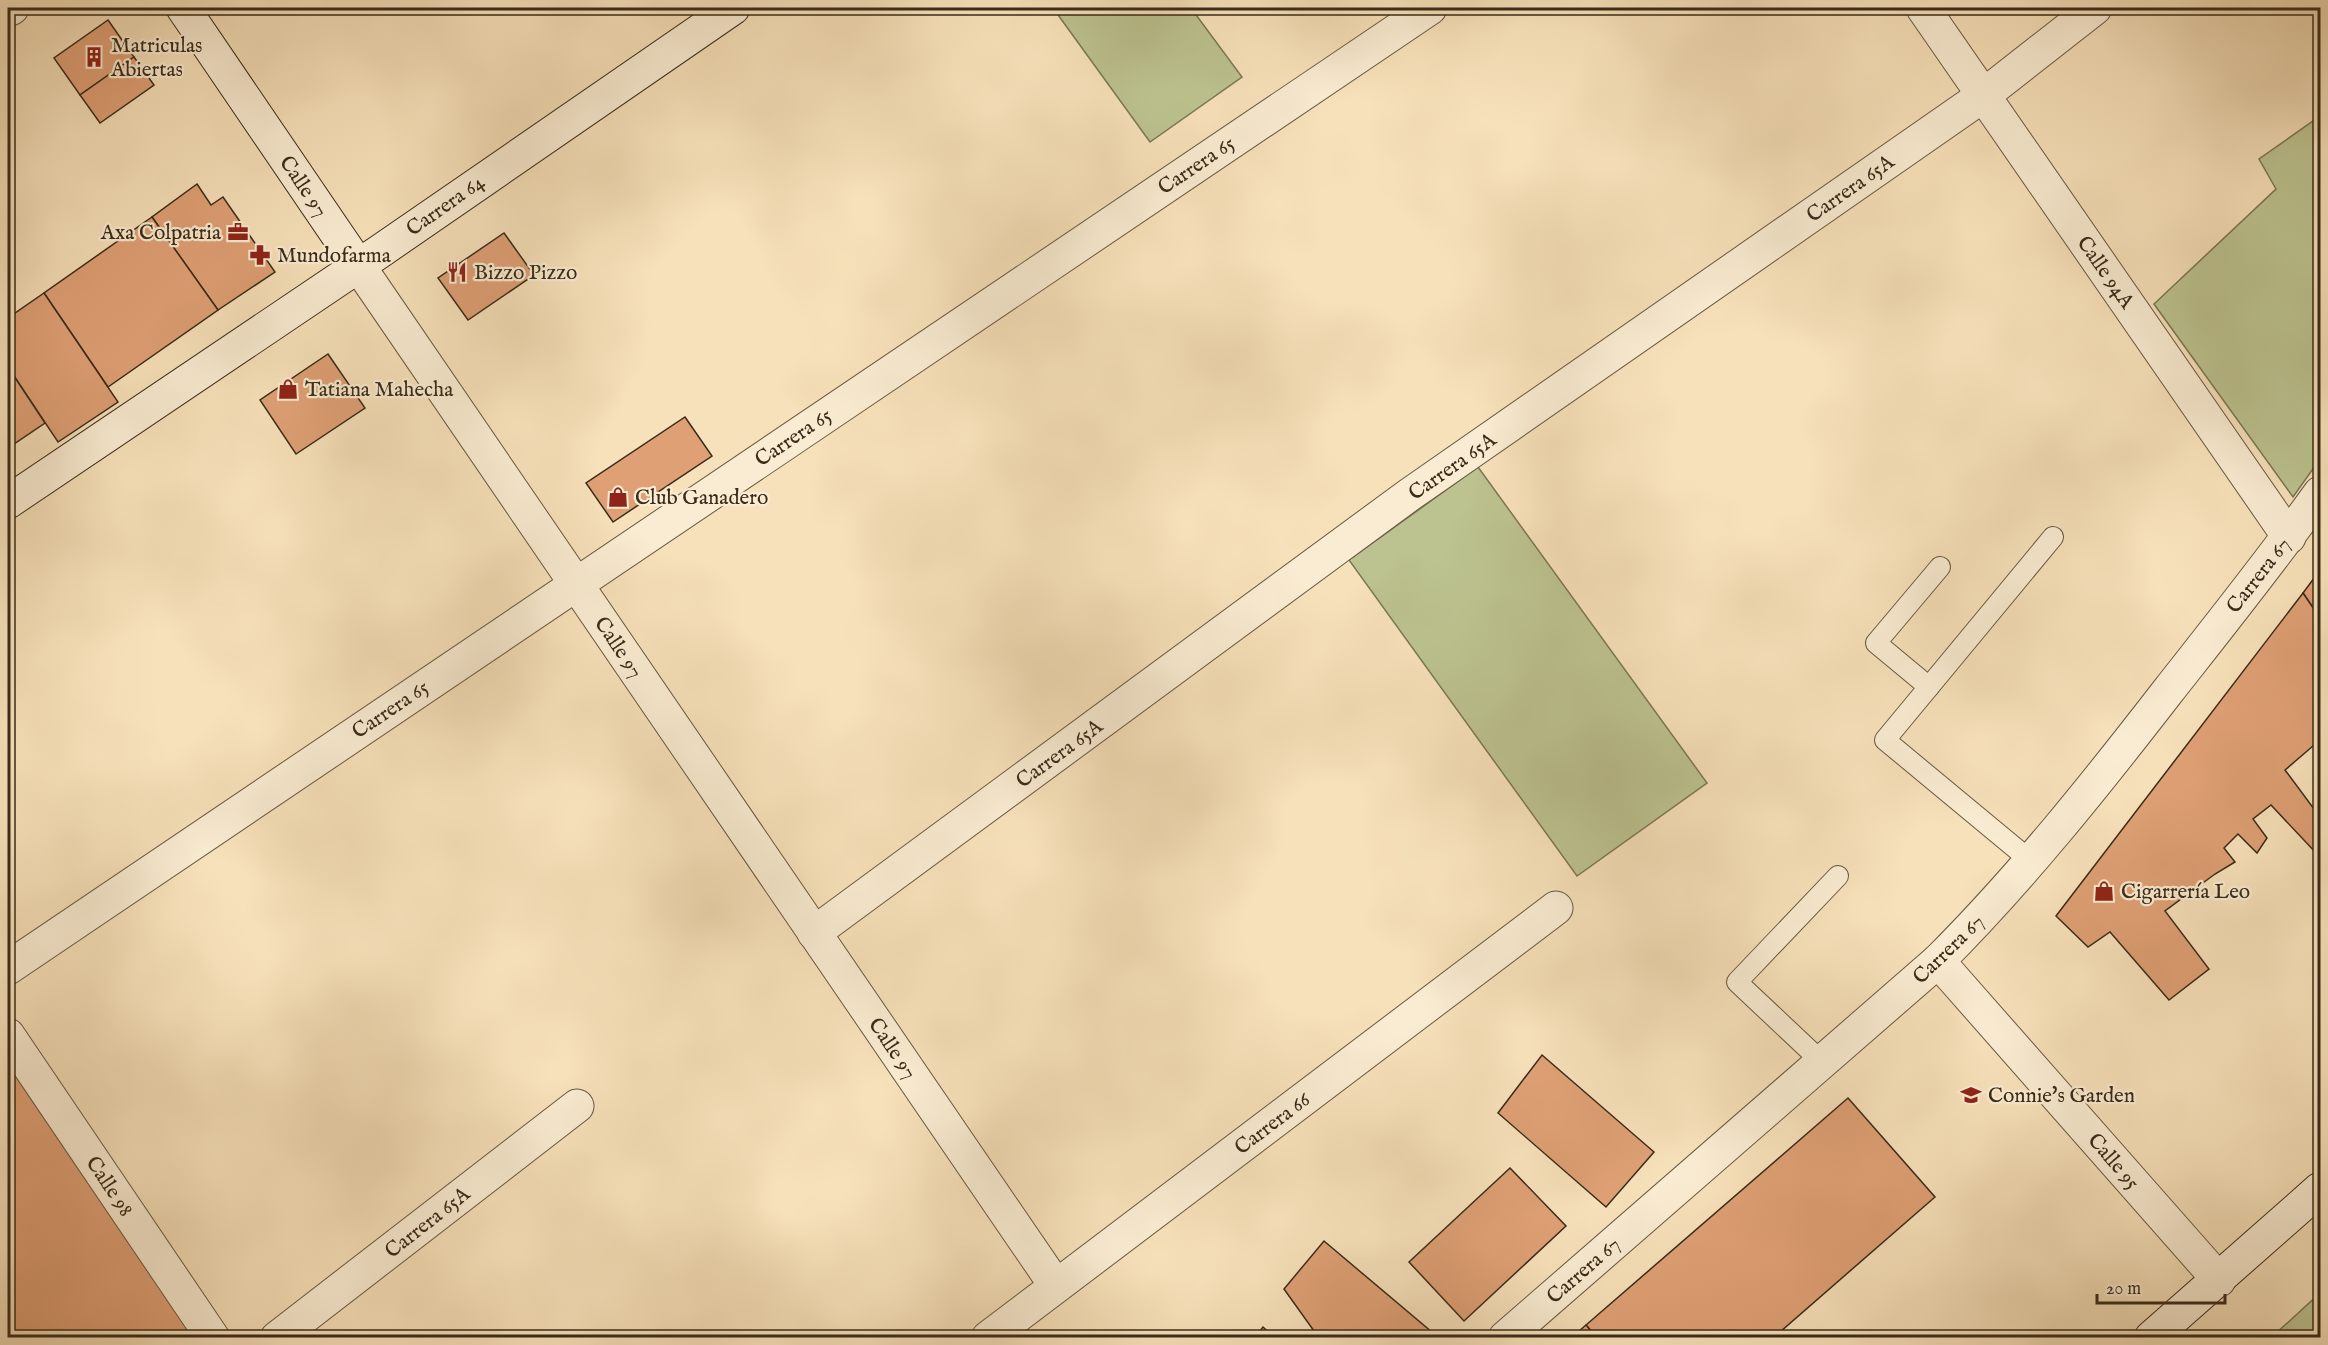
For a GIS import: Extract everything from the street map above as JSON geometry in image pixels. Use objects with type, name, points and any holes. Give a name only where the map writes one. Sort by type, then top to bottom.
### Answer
[{"type":"street","points":[[8,10],[12,8]]},
{"type":"street","name":"Calle 97","points":[[183,8],[1056,1286]]},
{"type":"street","name":"Carrera 64","points":[[8,502],[733,8]]},
{"type":"street","name":"Carrera 65","points":[[8,968],[1430,8]]},
{"type":"street","name":"Calle 94A","points":[[1923,8],[2289,537]]},
{"type":"street","name":"Carrera 65A","points":[[814,933],[1409,495],[1984,95],[2095,8]]},
{"type":"street","name":"Carrera 67","points":[[1504,1338],[1938,961],[1976,923],[2031,861],[2129,741],[2289,537],[2320,493]]},
{"type":"street","name":"Carrera 66","points":[[988,1338],[1556,908]]},
{"type":"street","name":"Calle 95","points":[[1938,961],[2219,1280]]},
{"type":"street","name":"Calle 98","points":[[8,1035],[213,1338]]},
{"type":"street","name":"Carrera 65A","points":[[277,1338],[577,1106]]},
{"type":"street","points":[[2151,1338],[2320,1189]]},
{"type":"lane","points":[[2031,861],[1885,740],[2053,537]]},
{"type":"lane","points":[[1929,687],[1876,643],[1940,567]]},
{"type":"lane","points":[[1822,1062],[1737,982],[1838,876]]},
{"type":"green space","points":[[1053,8],[1191,8],[1242,77],[1150,142]]},
{"type":"green space","points":[[2320,116],[2320,459],[2293,497],[2154,304],[2276,189],[2259,159]]},
{"type":"green space","points":[[1478,467],[1707,783],[1577,876],[1349,560]]},
{"type":"green space","points":[[2320,1293],[2320,1337],[2272,1337]]},
{"type":"building","name":"Matriculas Abiertas","points":[[108,20],[134,57],[80,95],[54,58]]},
{"type":"building","points":[[134,57],[154,85],[100,123],[80,95]]},
{"type":"building","points":[[197,184],[211,205],[223,197],[275,272],[218,310],[152,217]]},
{"type":"building","points":[[152,217],[218,310],[108,387],[44,293]]},
{"type":"building","points":[[504,233],[534,275],[468,320],[438,278]]},
{"type":"building","points":[[44,293],[118,402],[58,442],[8,367],[8,318]]},
{"type":"building","points":[[328,354],[365,408],[296,454],[260,400]]},
{"type":"building","points":[[8,367],[45,423],[8,448]]},
{"type":"building","points":[[685,417],[712,456],[613,522],[586,483]]},
{"type":"building","points":[[2320,570],[2320,618],[2303,593]]},
{"type":"building","points":[[2303,593],[2320,618],[2320,740],[2285,770],[2320,817],[2320,848],[2317,854],[2271,805],[2253,819],[2267,838],[2257,853],[2238,834],[2224,848],[2235,862],[2165,911],[2209,969],[2169,1000],[2110,932],[2088,947],[2056,916]]},
{"type":"building","points":[[8,1026],[214,1338],[8,1338]]},
{"type":"building","points":[[1542,1055],[1654,1152],[1606,1207],[1498,1113]]},
{"type":"building","points":[[1848,1098],[1935,1197],[1773,1338],[1597,1338],[1586,1325]]},
{"type":"building","points":[[1510,1168],[1566,1226],[1464,1321],[1409,1262]]},
{"type":"building","points":[[1324,1241],[1433,1333],[1430,1338],[1319,1338],[1284,1289]]},
{"type":"building","points":[[1586,1325],[1597,1338],[1571,1338]]},
{"type":"building","points":[[1263,1327],[1275,1338],[1254,1338]]},
{"type":"place","name":"Matriculas Abiertas","points":[[94,57]]},
{"type":"place","name":"Axa Colpatria","points":[[238,232]]},
{"type":"place","name":"Mundofarma","points":[[260,255]]},
{"type":"place","name":"Bizzo Pizzo","points":[[457,272]]},
{"type":"place","name":"Tatiana Mahecha","points":[[288,389]]},
{"type":"place","name":"Club Ganadero","points":[[618,497]]},
{"type":"place","name":"Cigarrería Leo","points":[[2104,891]]},
{"type":"place","name":"Connie's Garden","points":[[1971,1095]]}]
